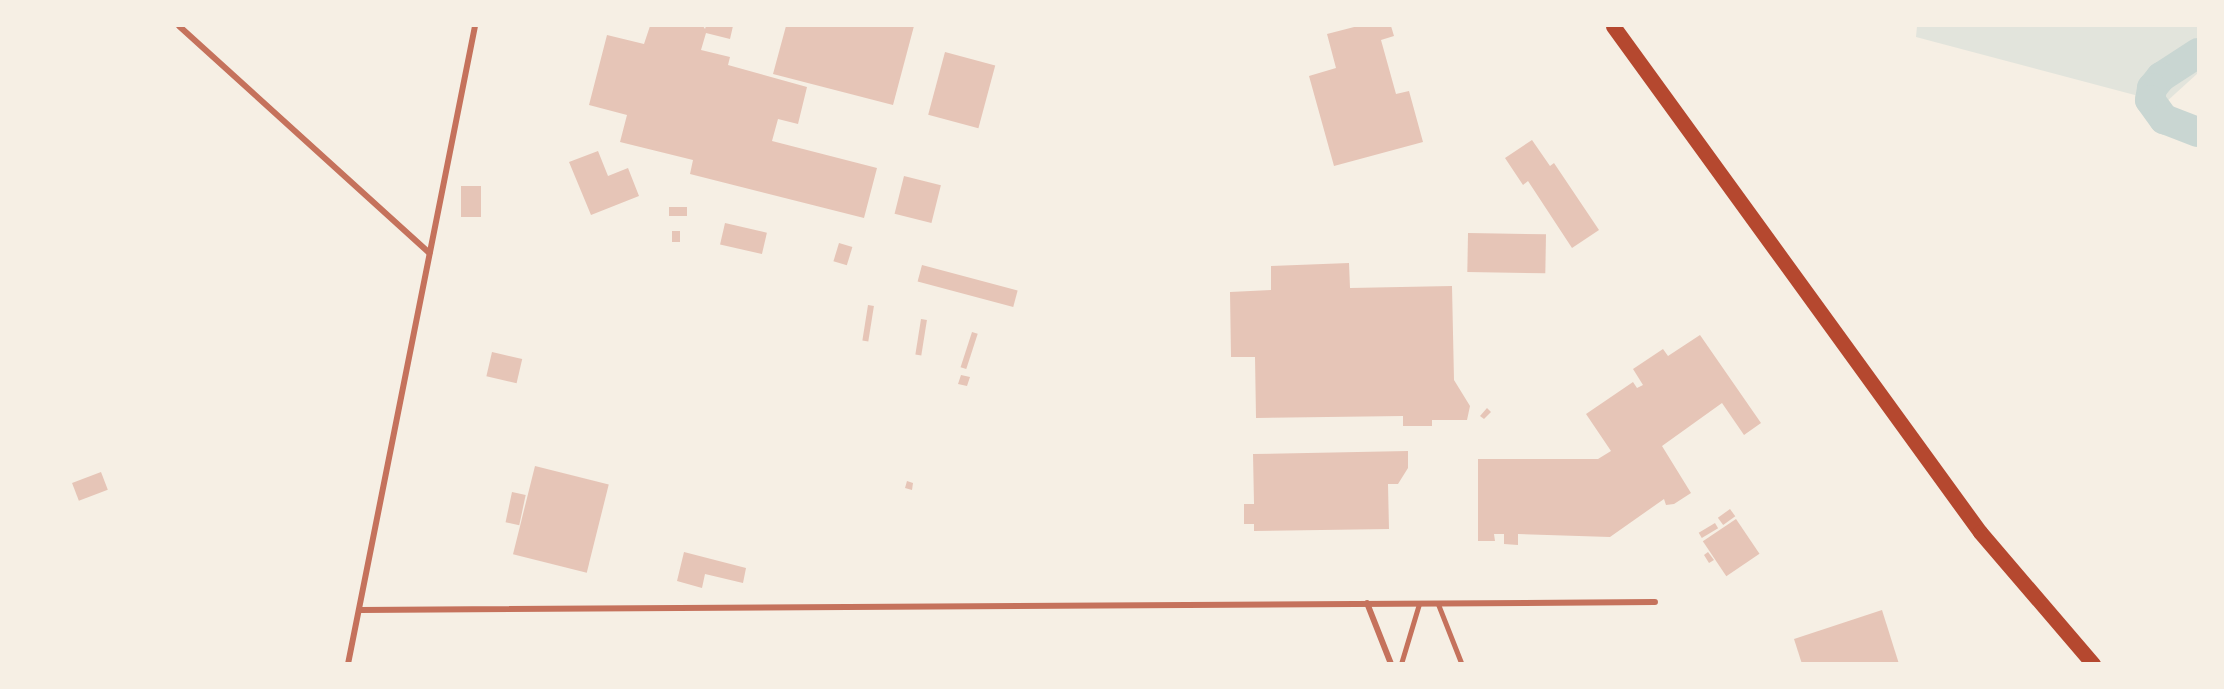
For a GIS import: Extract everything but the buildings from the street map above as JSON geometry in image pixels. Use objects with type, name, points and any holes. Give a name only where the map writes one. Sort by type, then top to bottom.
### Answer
[{"type":"main road","points":[[1613,26],[1980,532],[2093,663]]},
{"type":"street","points":[[179,26],[429,253]]},
{"type":"street","points":[[348,663],[475,26]]},
{"type":"street","points":[[360,610],[1654,602]]},
{"type":"street","points":[[1367,603],[1391,663]]},
{"type":"lane","points":[[1438,603],[1462,663]]},
{"type":"lane","points":[[1401,663],[1419,604]]},
{"type":"shaded area","points":[[1917,26],[2198,26],[2198,73],[2165,103],[1916,37]]},
{"type":"waterway","points":[[2198,53],[2161,77],[2152,88],[2150,100],[2164,119],[2198,132]]}]
